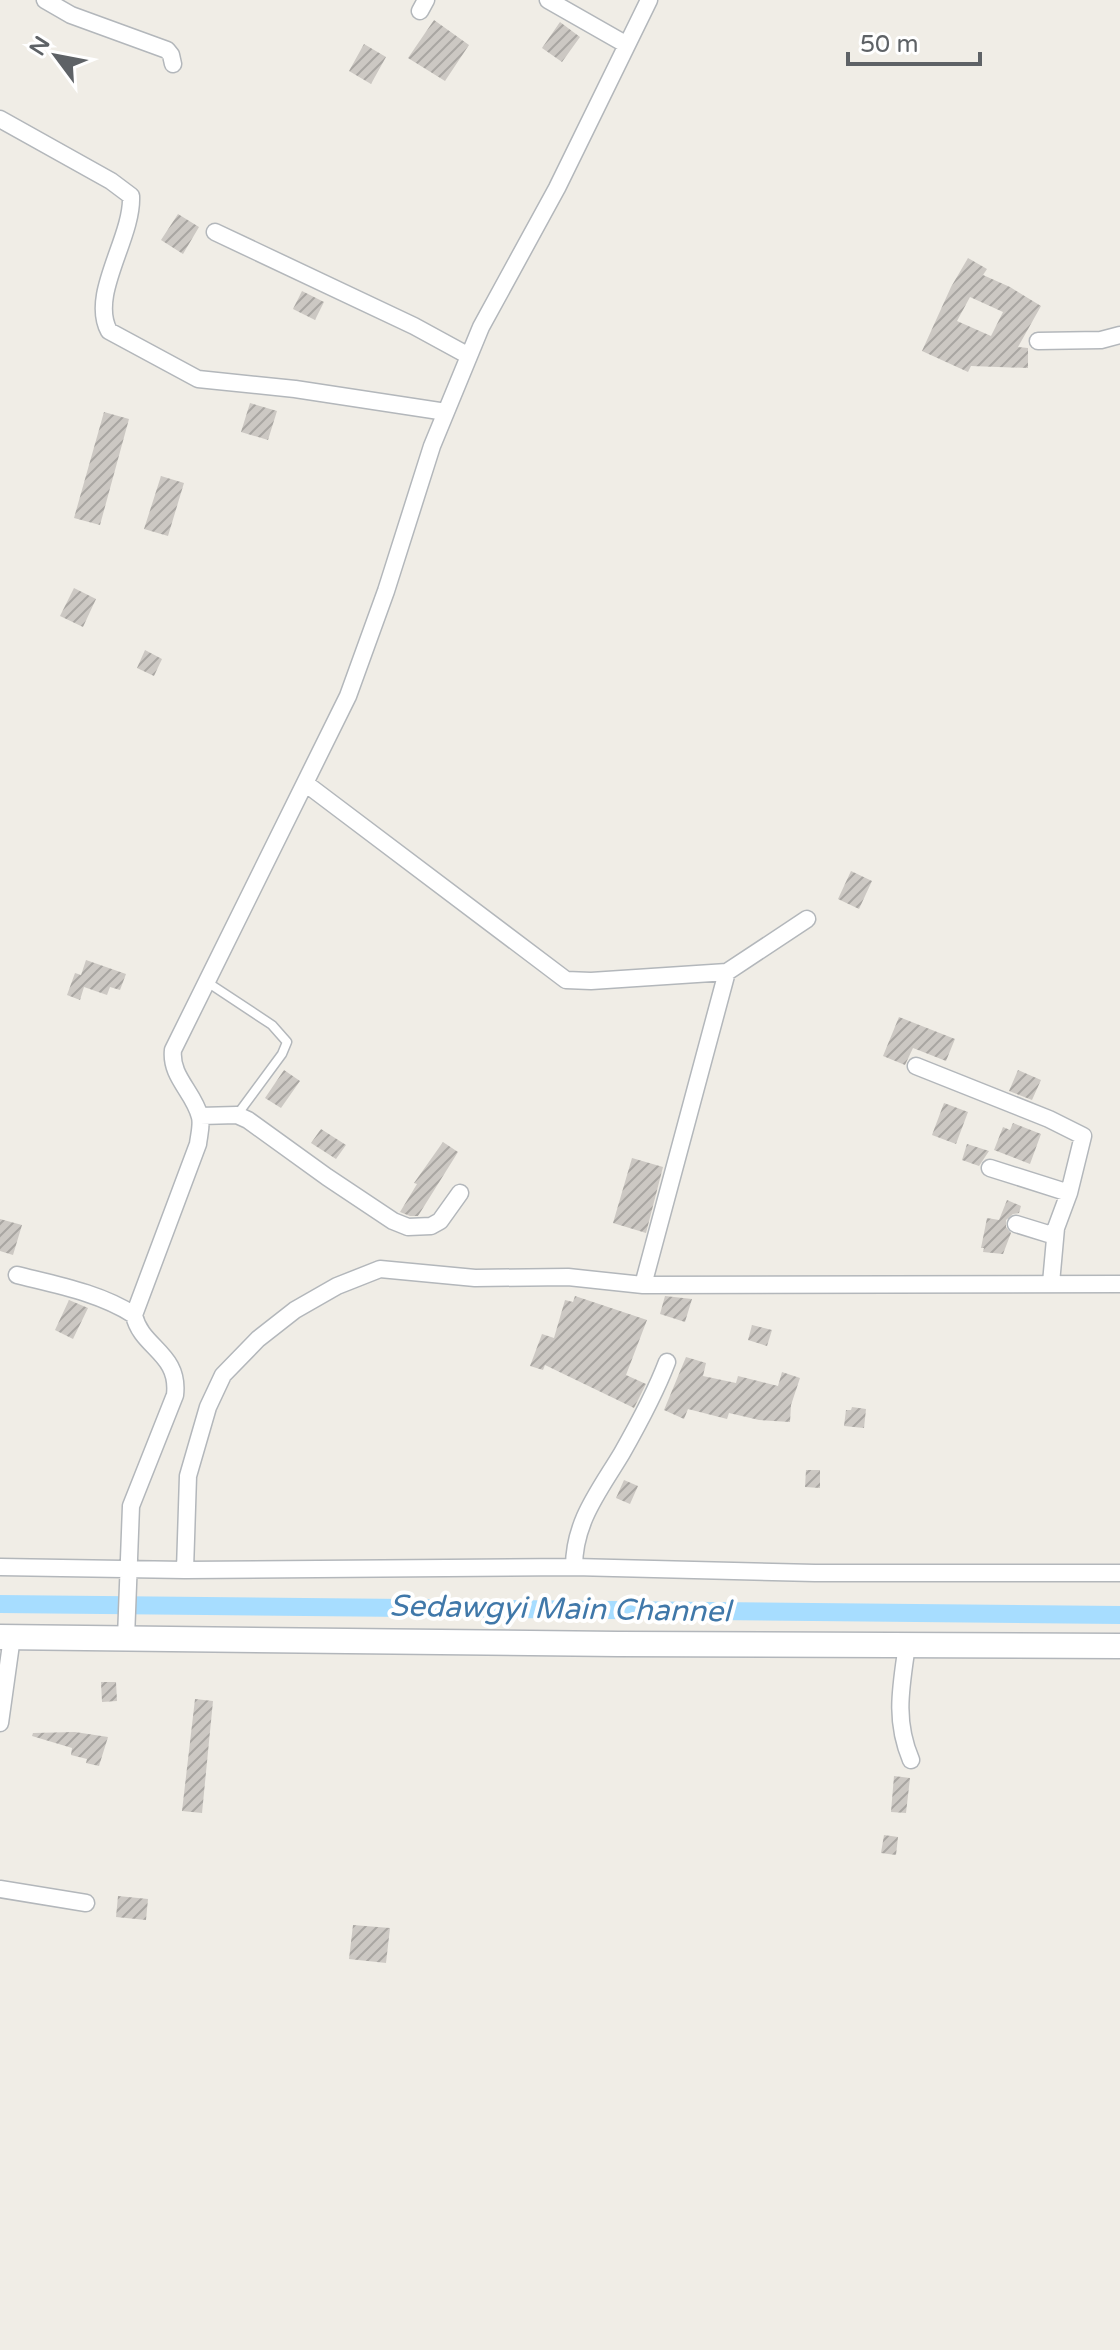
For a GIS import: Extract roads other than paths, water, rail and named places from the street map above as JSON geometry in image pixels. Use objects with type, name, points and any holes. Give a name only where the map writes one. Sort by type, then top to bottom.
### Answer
[{"type":"street","points":[[45,0],[71,15],[167,50],[173,64]]},
{"type":"street","points":[[548,0],[627,45]]},
{"type":"street","points":[[126,1634],[131,1506],[175,1395],[176,1383],[170,1363],[136,1325],[134,1315],[198,1144],[200,1116],[174,1069],[172,1054],[348,696],[432,446],[481,327],[557,188],[649,0]]},
{"type":"street","points":[[0,119],[111,181],[131,196],[116,265],[102,306],[109,331],[198,379],[295,389],[446,412]]},
{"type":"street","points":[[215,232],[386,312],[469,356]]},
{"type":"street","points":[[1038,341],[1101,340],[1120,335]]},
{"type":"street","points":[[305,783],[566,980],[727,972],[807,919]]},
{"type":"street","points":[[643,1285],[727,972]]},
{"type":"street","points":[[916,1066],[1049,1119],[1083,1136],[1055,1236],[1051,1283]]},
{"type":"street","points":[[200,1116],[237,1115],[278,1139],[327,1177],[393,1221],[408,1227],[431,1226],[440,1221],[460,1193]]},
{"type":"street","points":[[990,1168],[1069,1193]]},
{"type":"street","points":[[1016,1224],[1055,1236]]},
{"type":"street","points":[[185,1570],[188,1476],[208,1407],[223,1375],[258,1339],[295,1310],[337,1286],[380,1269],[475,1278],[568,1277],[643,1285],[1120,1284]]},
{"type":"street","points":[[17,1275],[101,1298],[134,1315]]},
{"type":"street","points":[[574,1567],[574,1548],[583,1517],[654,1395],[667,1362]]},
{"type":"street","points":[[0,1567],[128,1576],[185,1570],[574,1567],[815,1573],[1120,1573]]},
{"type":"street","points":[[0,1723],[6,1637],[126,1634],[1120,1646]]},
{"type":"street","points":[[907,1645],[900,1709],[901,1737],[911,1760]]},
{"type":"street","points":[[0,1889],[86,1903]]},
{"type":"lane","points":[[207,982],[272,1025],[287,1042],[282,1054],[237,1115]]},
{"type":"waterway","name":"Sedawgyi Main Channel","points":[[0,1604],[1120,1615]]}]
